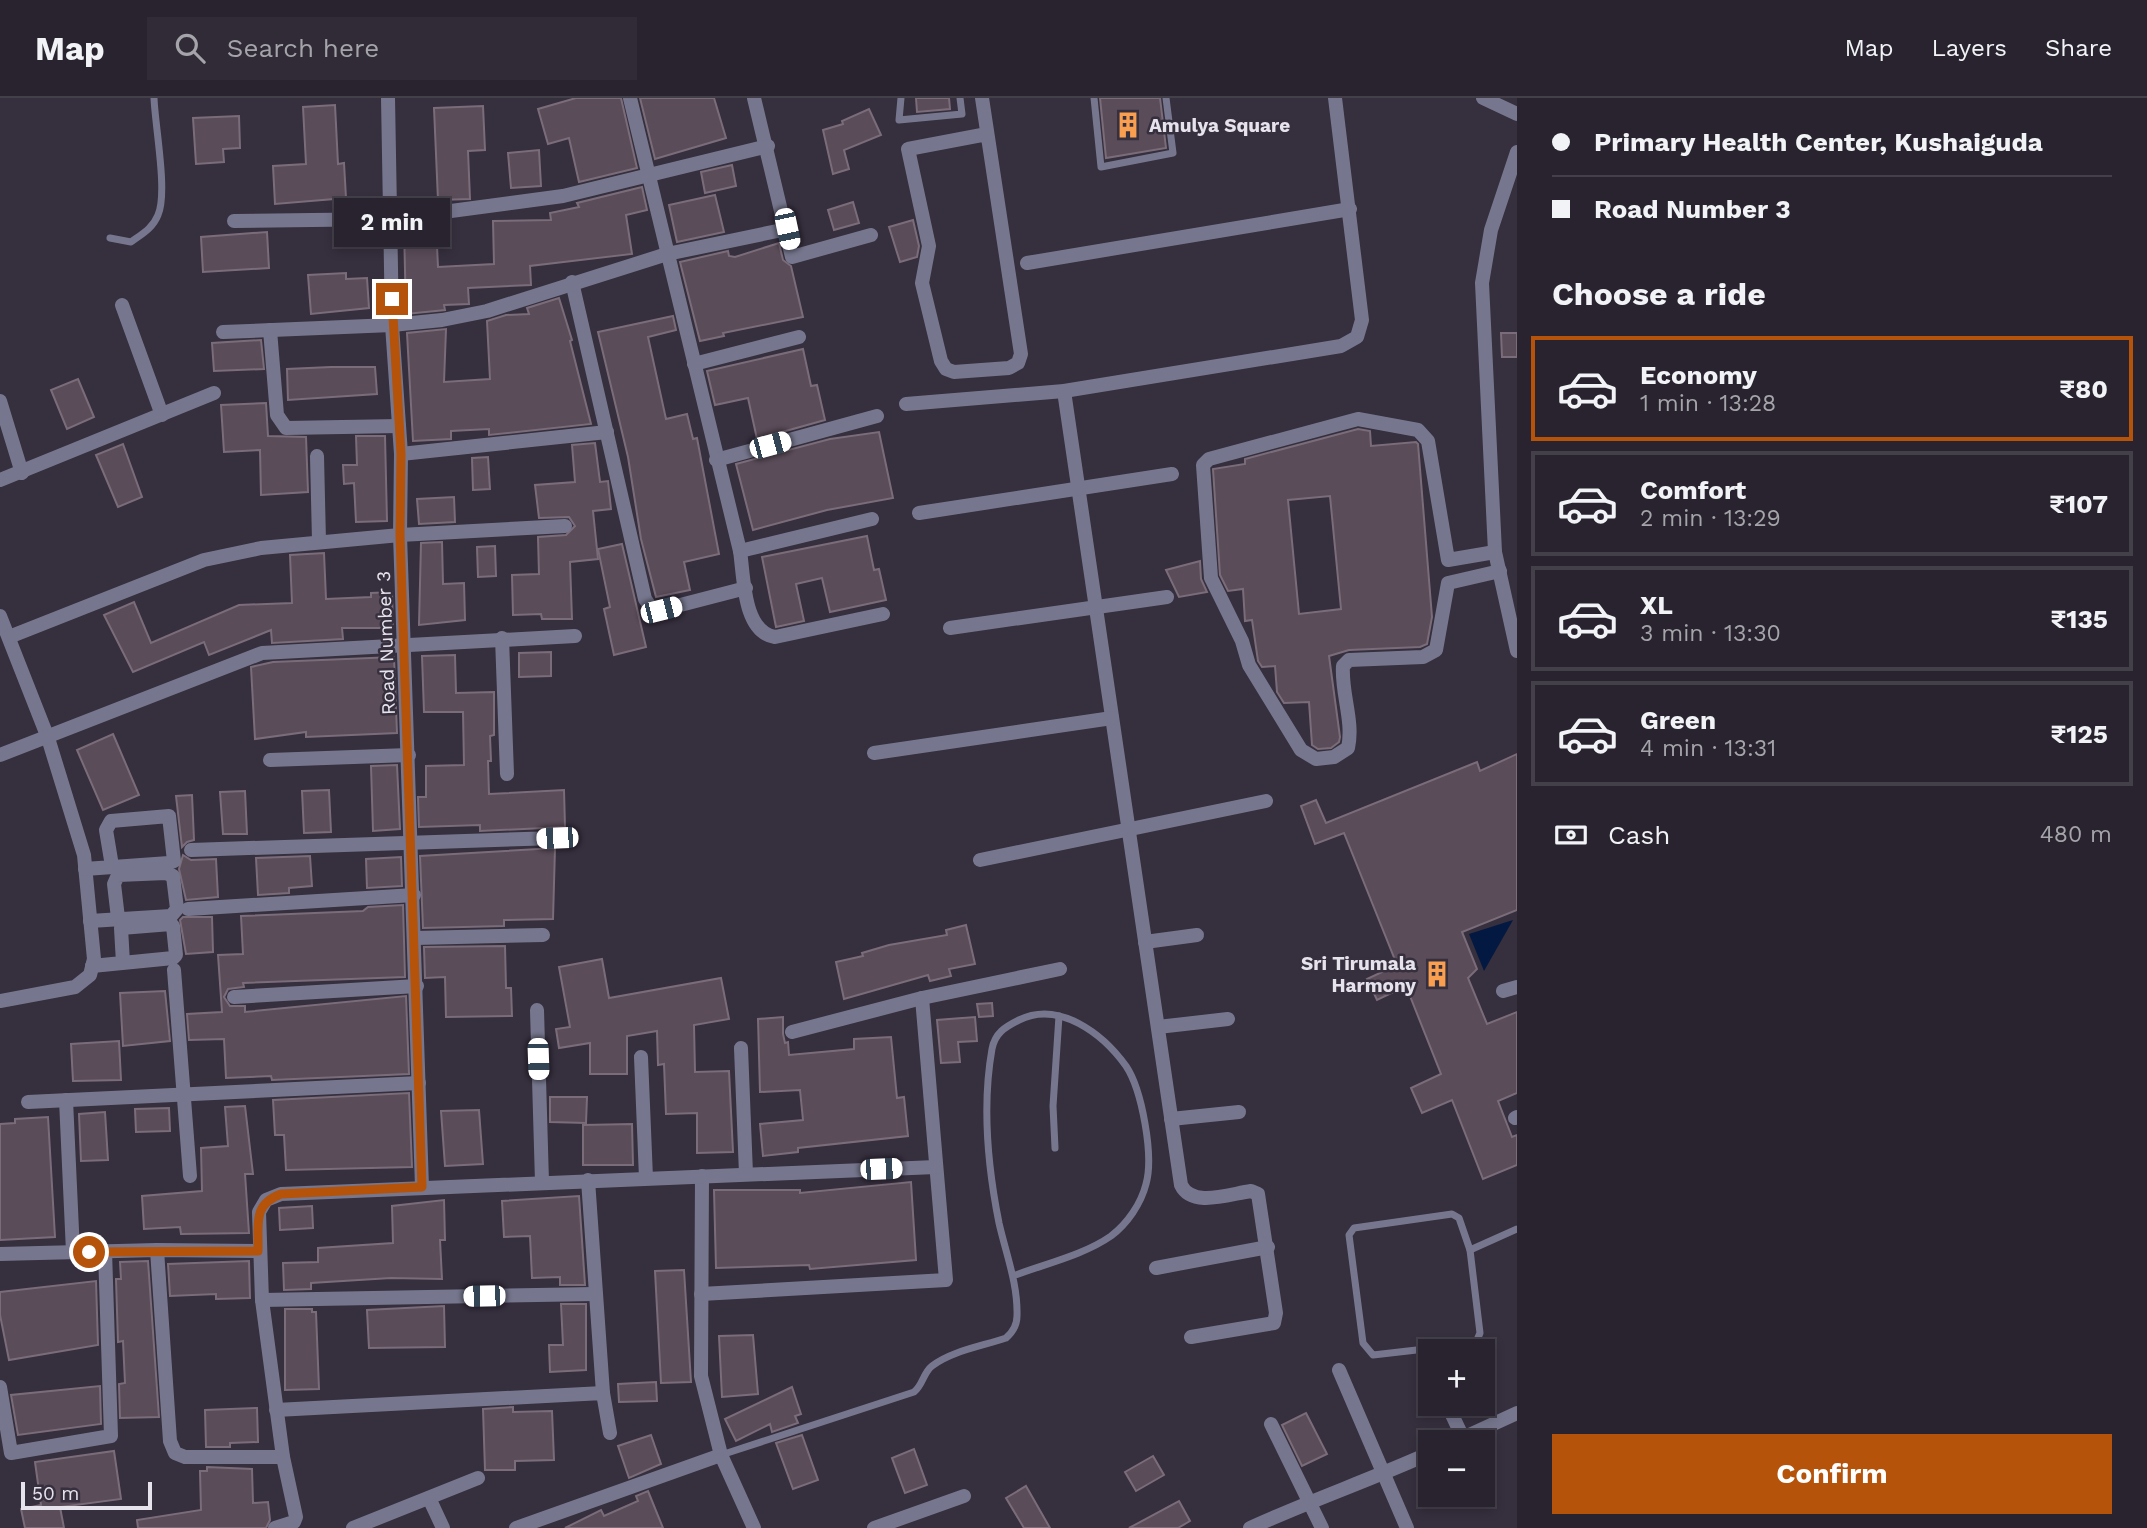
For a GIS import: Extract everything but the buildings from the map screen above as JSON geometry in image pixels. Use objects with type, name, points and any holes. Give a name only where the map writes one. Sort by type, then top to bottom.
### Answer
[{"type":"street","name":"Road Number 3","points":[[387,98],[392,326],[401,454],[400,535],[410,755],[422,1187]]},
{"type":"street","points":[[630,98],[740,551],[754,625],[765,635],[775,637],[883,614]]},
{"type":"street","points":[[754,98],[768,146],[793,257],[870,235]]},
{"type":"street","points":[[982,98],[1021,354],[1018,363],[1009,368],[954,373],[946,369],[941,361],[922,283],[929,246],[908,149],[987,134]]},
{"type":"street","points":[[906,404],[1064,391],[1341,346],[1357,337],[1362,320],[1335,98]]},
{"type":"street","points":[[1483,98],[1517,114]]},
{"type":"street","points":[[234,221],[391,219],[563,196],[768,146]]},
{"type":"street","points":[[1517,152],[1490,230],[1482,283],[1496,552],[1517,651]]},
{"type":"street","points":[[1027,263],[1350,209]]},
{"type":"street","points":[[223,332],[392,326],[487,311],[667,254],[787,229]]},
{"type":"street","points":[[572,282],[645,599],[652,609],[661,610],[746,588]]},
{"type":"street","points":[[122,305],[162,415]]},
{"type":"street","points":[[270,330],[277,415],[286,428],[399,426]]},
{"type":"street","points":[[694,364],[799,337]]},
{"type":"street","points":[[1064,391],[1181,1185],[1185,1194],[1194,1198],[1251,1191],[1258,1194],[1268,1247],[1276,1313],[1274,1323],[1191,1337]]},
{"type":"street","points":[[0,481],[214,393]]},
{"type":"street","points":[[0,401],[22,473]]},
{"type":"street","points":[[716,460],[877,416]]},
{"type":"street","points":[[1358,419],[1418,430],[1428,441],[1448,560],[1448,583],[1436,650],[1423,657],[1349,660],[1343,666],[1342,684],[1351,734],[1348,748],[1334,757],[1315,759],[1301,750],[1249,665],[1242,641],[1217,596],[1211,578],[1203,465],[1209,459],[1358,419]]},
{"type":"street","points":[[401,454],[607,432]]},
{"type":"street","points":[[317,456],[319,541]]},
{"type":"street","points":[[919,513],[1172,474]]},
{"type":"street","points":[[740,551],[872,519]]},
{"type":"street","points":[[9,637],[204,560],[261,548],[400,535],[565,526]]},
{"type":"street","points":[[1448,560],[1496,552]]},
{"type":"street","points":[[1448,583],[1500,571]]},
{"type":"street","points":[[950,628],[1167,597]]},
{"type":"street","points":[[0,616],[48,738],[84,855],[92,966],[90,975],[75,987],[0,1001]]},
{"type":"street","points":[[0,755],[262,653],[575,636]]},
{"type":"street","points":[[502,638],[507,774]]},
{"type":"street","points":[[874,752],[1112,718]]},
{"type":"street","points":[[270,760],[410,755]]},
{"type":"street","points":[[980,860],[1266,801]]},
{"type":"street","points":[[85,869],[174,861],[169,816],[111,821],[106,830],[112,866]]},
{"type":"street","points":[[191,850],[557,838]]},
{"type":"street","points":[[90,921],[175,914],[177,909],[173,876],[166,873],[118,875],[114,884],[118,918]]},
{"type":"street","points":[[188,909],[414,895]]},
{"type":"street","points":[[415,938],[543,935]]},
{"type":"street","points":[[1145,942],[1197,935]]},
{"type":"street","points":[[92,966],[123,963]]},
{"type":"street","points":[[792,1032],[922,998],[1060,969]]},
{"type":"street","points":[[174,970],[190,1176]]},
{"type":"street","points":[[234,997],[416,986]]},
{"type":"street","points":[[701,1294],[946,1280],[922,998]]},
{"type":"street","points":[[537,1010],[542,1182]]},
{"type":"street","points":[[1158,1027],[1228,1019]]},
{"type":"street","points":[[741,1048],[746,1174]]},
{"type":"street","points":[[641,1057],[646,1178]]},
{"type":"street","points":[[28,1102],[419,1083]]},
{"type":"street","points":[[66,1101],[73,1252]]},
{"type":"street","points":[[1171,1119],[1239,1112]]},
{"type":"street","points":[[275,1528],[294,1522],[296,1517],[283,1457],[262,1300],[258,1251],[259,1212],[266,1200],[281,1194],[422,1187],[936,1167]]},
{"type":"street","points":[[702,1176],[701,1376],[721,1455],[754,1528]]},
{"type":"street","points":[[588,1180],[603,1393],[610,1433]]},
{"type":"street","points":[[1156,1268],[1268,1247]]},
{"type":"street","points":[[0,1254],[157,1250],[258,1251]]},
{"type":"street","points":[[157,1250],[170,1441],[175,1453],[185,1457],[283,1457]]},
{"type":"street","points":[[0,1387],[11,1453],[111,1436],[104,1251]]},
{"type":"street","points":[[262,1300],[596,1294]]},
{"type":"street","points":[[1339,1370],[1407,1528]]},
{"type":"street","points":[[276,1410],[603,1393]]},
{"type":"street","points":[[1480,1430],[1517,1413]]},
{"type":"street","points":[[1271,1424],[1322,1528]]},
{"type":"street","points":[[516,1528],[721,1455]]},
{"type":"street","points":[[1250,1528],[1310,1500],[1384,1474],[1418,1458]]},
{"type":"street","points":[[353,1528],[478,1478]]},
{"type":"street","points":[[874,1528],[964,1496]]},
{"type":"street","points":[[429,1498],[443,1528]]},
{"type":"lane","points":[[110,238],[131,242],[151,228],[160,213],[161,184],[155,98]]},
{"type":"lane","points":[[901,98],[899,120],[961,114],[960,98]]},
{"type":"lane","points":[[1094,98],[1101,167],[1173,153],[1166,98]]},
{"type":"lane","points":[[721,1455],[914,1392],[921,1386],[929,1368],[939,1361],[1006,1338],[1014,1331],[1017,1318],[1013,1276],[999,1223],[990,1158],[988,1069],[994,1039],[1004,1028],[1025,1017],[1048,1013],[1076,1021],[1127,1067],[1139,1098],[1146,1135],[1147,1184],[1133,1214],[1111,1236],[1013,1276]]},
{"type":"lane","points":[[1055,1148],[1053,1106],[1059,1016]]},
{"type":"lane","points":[[1452,1214],[1459,1218],[1471,1250],[1480,1333],[1477,1340],[1469,1344],[1373,1355],[1367,1351],[1363,1343],[1349,1235],[1354,1228],[1452,1214]]},
{"type":"lane","points":[[1471,1250],[1517,1229]]},
{"type":"water","points":[[1513,920],[1484,971],[1469,934]]},
{"type":"place","name":"Amulya Square","points":[[1128,125]]},
{"type":"place","name":"Sri Tirumala Harmony","points":[[1437,974]]},
{"type":"route","points":[[89,1252],[258,1251],[259,1212],[266,1200],[281,1194],[422,1187],[406,644],[400,535],[401,454],[392,299]]}]
